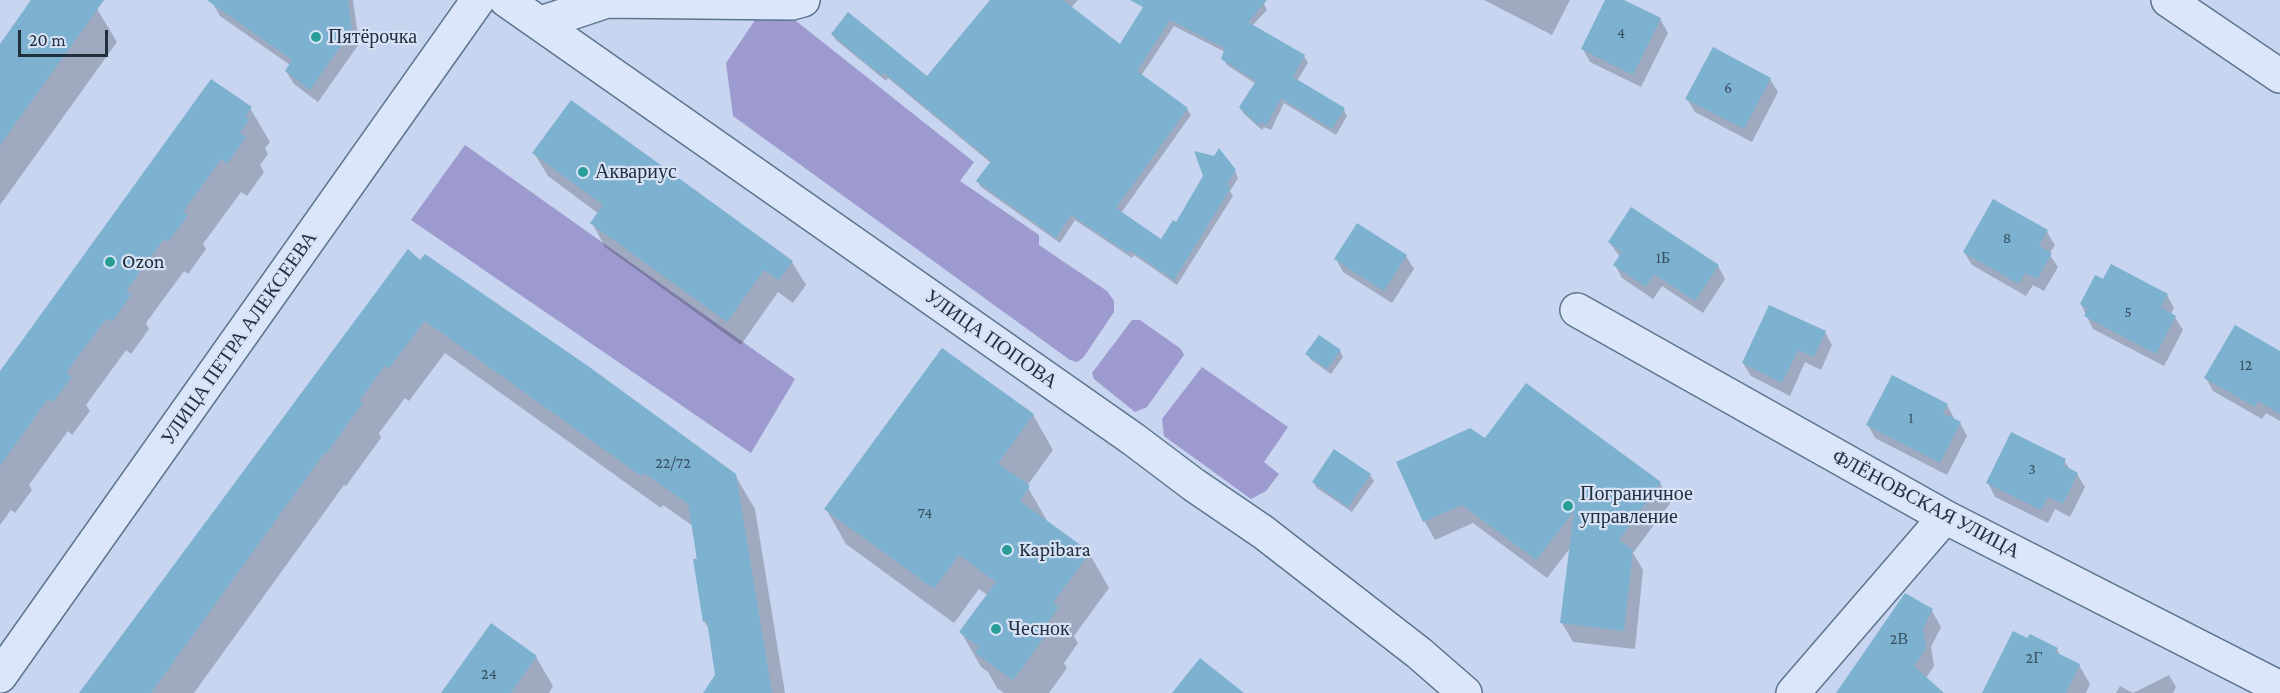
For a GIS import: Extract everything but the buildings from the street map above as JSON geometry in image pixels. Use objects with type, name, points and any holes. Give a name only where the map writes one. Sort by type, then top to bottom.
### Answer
[{"type":"street","name":"УЛИЦА ПЕТРА АЛЕКСЕЕВА","points":[[0,676],[478,0]]},
{"type":"street","name":"УЛИЦА ПОПОВА","points":[[506,0],[1263,532],[1419,653],[1465,693]]},
{"type":"street","points":[[541,23],[607,1],[792,3],[803,0]]},
{"type":"street","points":[[2168,0],[2280,76]]},
{"type":"street","name":"ФЛЁНОВСКАЯ УЛИЦА","points":[[1577,310],[1945,517],[2280,688]]},
{"type":"street","points":[[1793,693],[1945,517]]},
{"type":"shaded area","points":[[791,17],[974,162],[960,181],[1039,235],[1039,245],[1107,291],[1114,301],[1114,312],[1083,358],[1077,362],[1070,360],[733,116],[726,63],[755,20]]},
{"type":"shaded area","points":[[465,145],[795,379],[751,453],[411,220]]},
{"type":"shaded area","points":[[1132,320],[1140,320],[1181,349],[1184,355],[1147,407],[1135,412],[1094,379],[1092,373]]},
{"type":"shaded area","points":[[1202,367],[1288,427],[1264,462],[1279,474],[1266,491],[1251,499],[1164,436],[1162,419]]},
{"type":"place","name":"Пятёрочка","points":[[316,37]]},
{"type":"place","name":"Аквариус","points":[[583,172]]},
{"type":"place","name":"Ozon","points":[[110,262]]},
{"type":"place","name":"Пограничное управление","points":[[1568,506]]},
{"type":"place","name":"Kapibara","points":[[1007,550]]},
{"type":"place","name":"Чеснок","points":[[996,629]]}]
